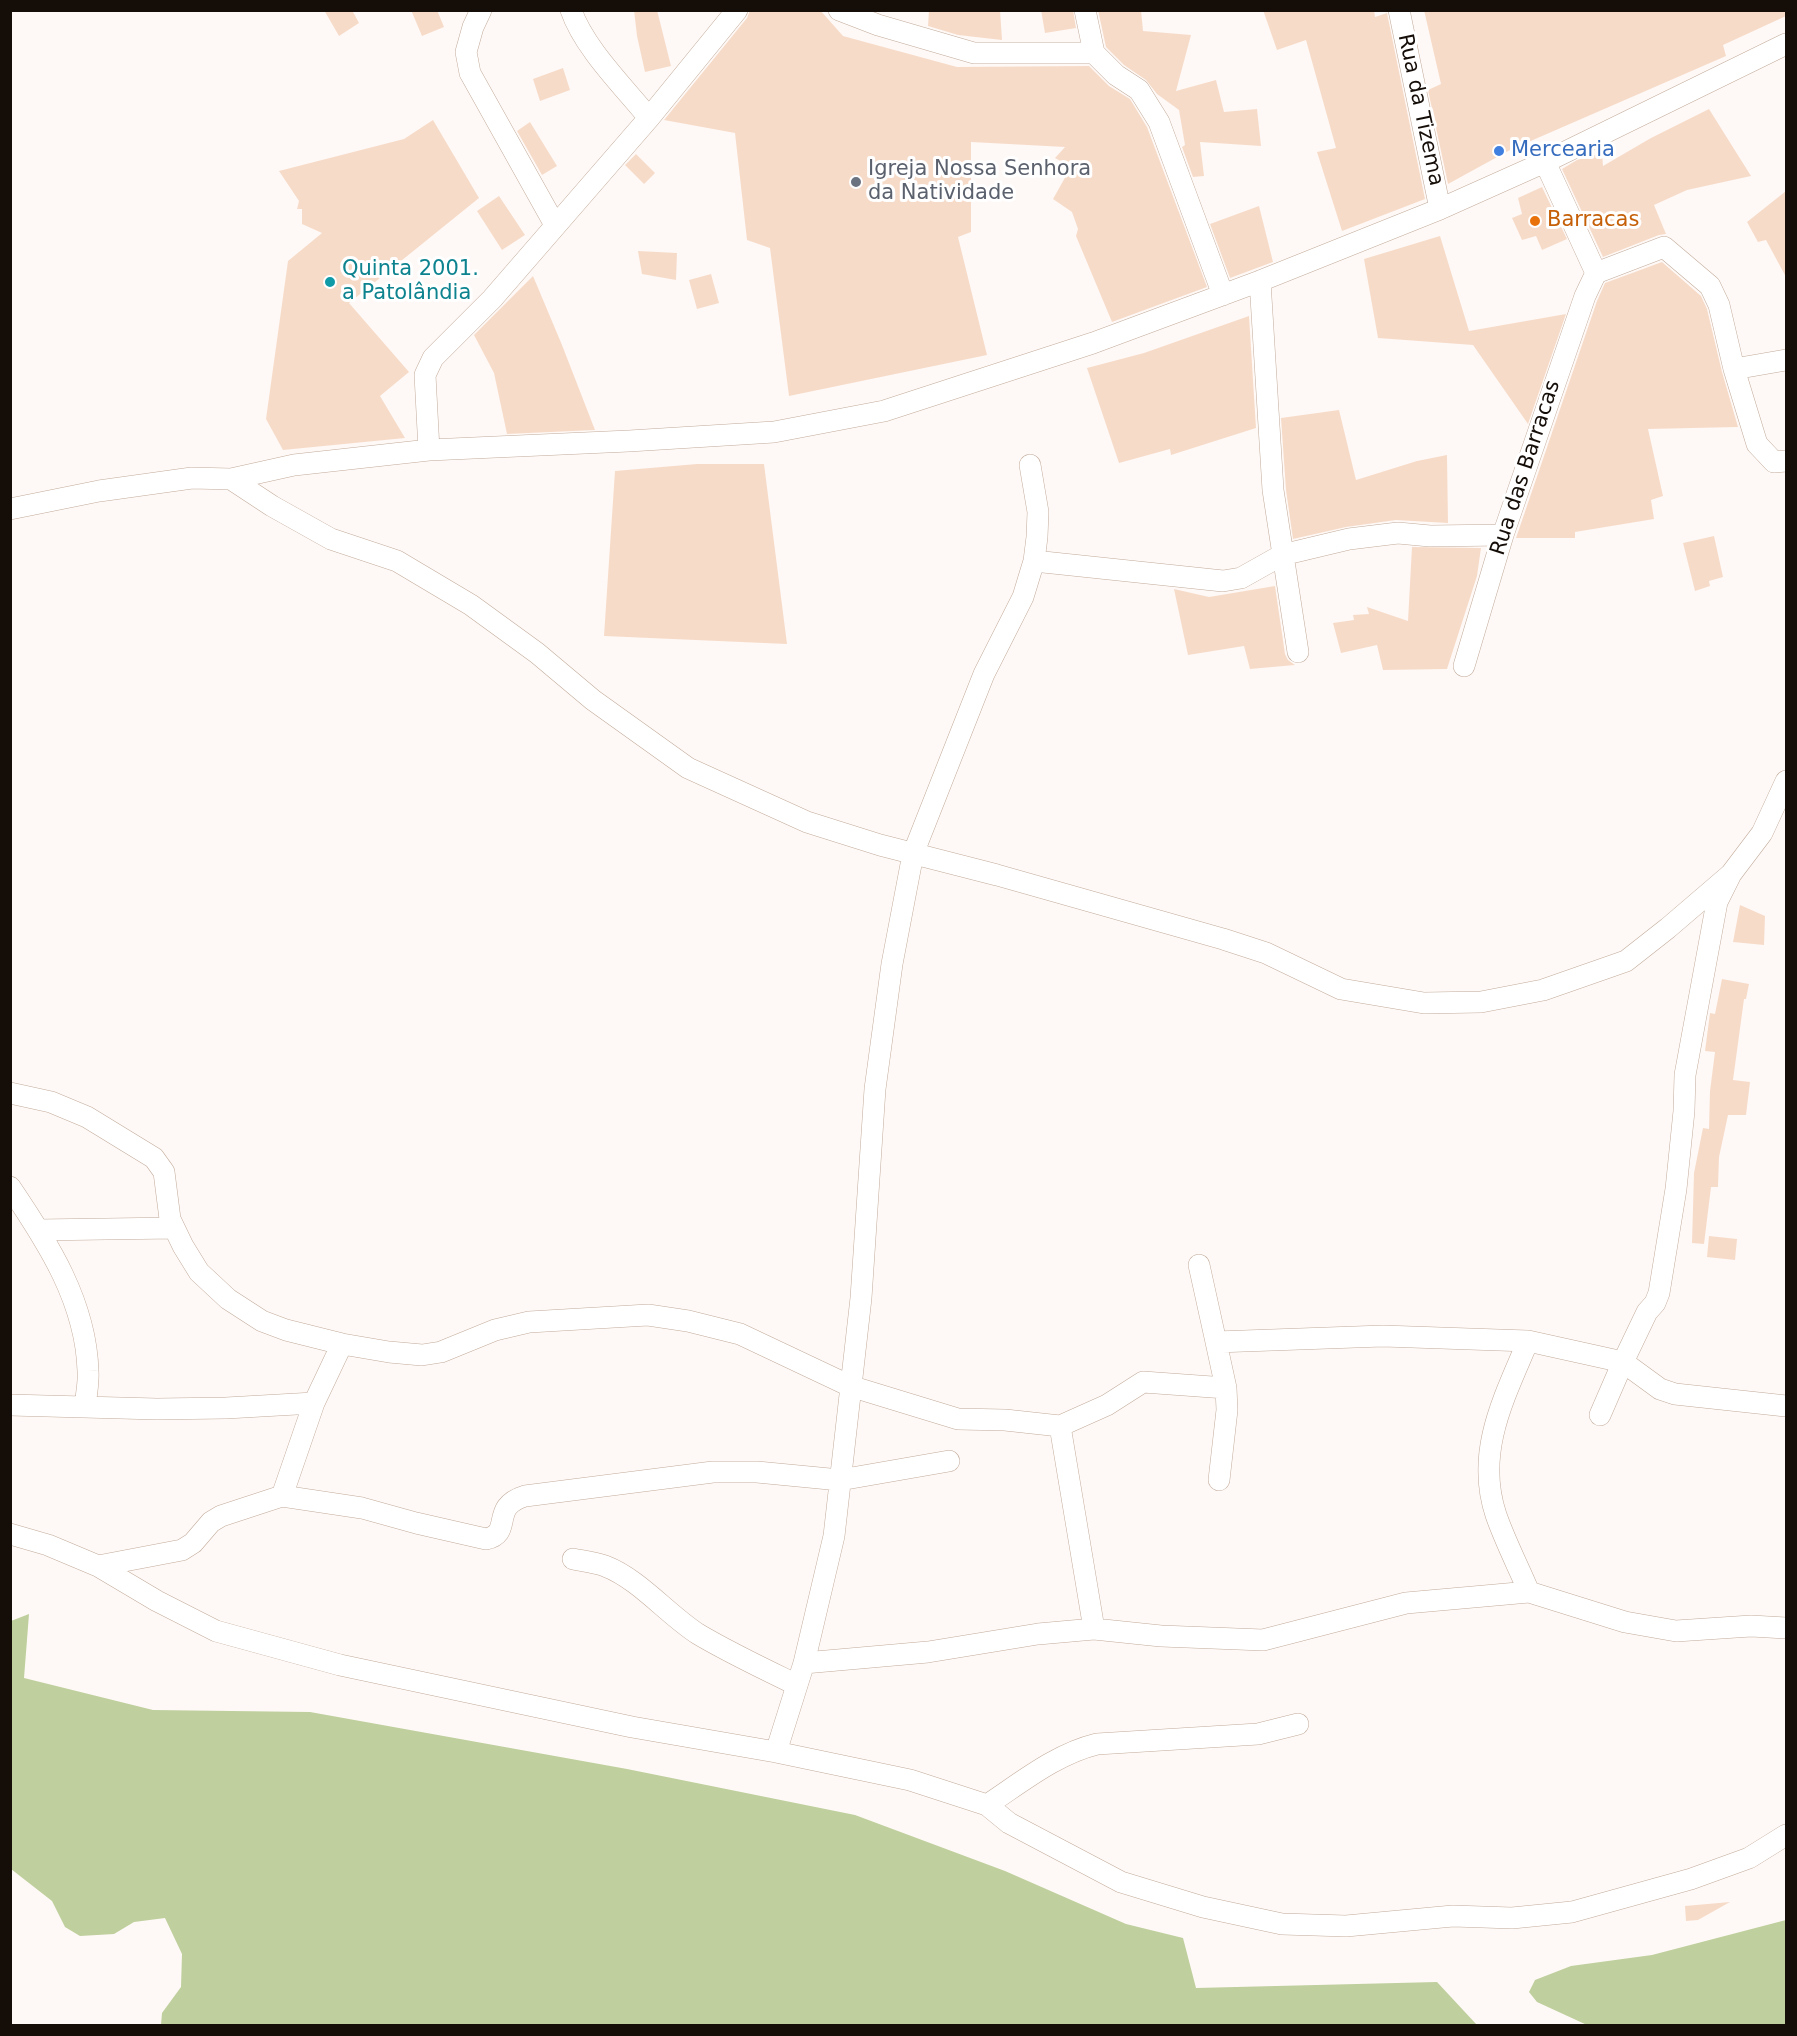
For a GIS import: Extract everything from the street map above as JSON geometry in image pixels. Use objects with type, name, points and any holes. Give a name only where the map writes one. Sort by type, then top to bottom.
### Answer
[{"type":"street","points":[[481,10],[473,27],[466,52],[470,73],[555,225]]},
{"type":"street","points":[[571,10],[576,26],[591,47],[649,118]]},
{"type":"street","points":[[429,450],[425,375],[433,358],[492,298],[649,118],[737,10]]},
{"type":"street","points":[[839,10],[878,26],[974,53],[1094,53]]},
{"type":"street","points":[[1084,10],[1094,53],[1116,75],[1139,90],[1159,122],[1223,295]]},
{"type":"street","name":"Rua da Tizema","points":[[1399,10],[1440,209]]},
{"type":"street","points":[[10,509],[192,478],[231,479],[294,465],[429,450],[629,441],[785,430],[884,411],[1093,343],[1260,281],[1440,209],[1545,162],[1786,44]]},
{"type":"street","points":[[1545,162],[1596,273],[1664,247],[1710,286],[1719,305],[1734,369],[1757,444],[1774,462],[1786,461]]},
{"type":"street","name":"Rua das Barracas","points":[[1464,666],[1503,535],[1585,296],[1596,273]]},
{"type":"street","points":[[1260,281],[1273,490],[1298,651]]},
{"type":"street","points":[[1734,369],[1786,360]]},
{"type":"street","points":[[776,1752],[804,1663],[834,1536],[861,1298],[875,1089],[892,964],[913,854],[984,674],[1023,597],[1034,561],[1038,513],[1030,465]]},
{"type":"street","points":[[231,479],[272,506],[332,539],[397,561],[471,605],[537,653],[593,700],[688,768],[807,822],[913,854],[997,875],[1223,939],[1266,953],[1341,989],[1424,1003],[1481,1002],[1543,990],[1626,961],[1731,874]]},
{"type":"street","points":[[1034,561],[1223,580],[1241,578],[1282,555],[1349,539],[1398,533],[1430,536],[1503,535]]},
{"type":"street","points":[[1600,1415],[1647,1312],[1655,1303],[1659,1293],[1676,1189],[1684,1111],[1685,1075],[1717,902],[1731,874],[1762,833],[1786,781]]},
{"type":"street","points":[[10,1093],[51,1102],[87,1117],[154,1158],[164,1172],[170,1219],[199,1272],[228,1299],[262,1321],[286,1330],[342,1344],[422,1355],[441,1352],[495,1330],[529,1322],[648,1315],[688,1321],[740,1334],[850,1386],[958,1419],[1005,1420],[1060,1426],[1107,1405],[1143,1382],[1226,1388]]},
{"type":"street","points":[[10,1187],[62,1270],[79,1316],[87,1351],[89,1373],[85,1407]]},
{"type":"street","points":[[38,1230],[174,1228]]},
{"type":"street","points":[[1199,1265],[1226,1388],[1227,1410],[1219,1480]]},
{"type":"street","points":[[1216,1341],[1383,1336],[1528,1341],[1623,1362],[1660,1389],[1675,1394],[1786,1406]]},
{"type":"street","points":[[1528,1341],[1495,1422],[1488,1453],[1490,1486],[1496,1514],[1529,1592]]},
{"type":"street","points":[[282,1496],[314,1403],[342,1344]]},
{"type":"street","points":[[10,1406],[226,1408],[314,1403]]},
{"type":"street","points":[[1060,1426],[1094,1629]]},
{"type":"street","points":[[98,1566],[182,1550],[193,1543],[211,1522],[221,1516],[282,1496],[362,1508],[486,1539],[494,1537],[499,1532],[505,1507],[513,1500],[525,1496],[713,1472],[757,1472],[840,1480],[949,1461]]},
{"type":"street","points":[[10,1534],[48,1545],[98,1566],[157,1601],[216,1631],[340,1665],[632,1727],[776,1752],[910,1780],[987,1805],[1010,1823],[1121,1882],[1203,1907],[1282,1924],[1346,1926],[1453,1916],[1512,1918],[1572,1912],[1691,1879],[1749,1858],[1786,1835]]},
{"type":"street","points":[[573,1560],[604,1565],[621,1574],[698,1634],[797,1684]]},
{"type":"street","points":[[804,1663],[928,1652],[1038,1634],[1094,1629],[1161,1636],[1263,1640],[1406,1603],[1529,1592],[1625,1622],[1676,1631],[1751,1626],[1786,1628]]},
{"type":"street","points":[[987,1805],[1078,1748],[1097,1744],[1258,1734],[1298,1725]]},
{"type":"green space","points":[[29,1614],[24,1678],[153,1710],[310,1712],[627,1769],[855,1815],[1005,1871],[1126,1924],[1183,1938],[1196,1988],[1437,1982],[1477,2025],[161,2025],[162,2013],[181,1987],[182,1954],[165,1918],[134,1922],[114,1934],[80,1936],[65,1927],[52,1901],[11,1869],[11,1621]]},
{"type":"green space","points":[[1786,1920],[1786,2025],[1587,2025],[1537,2002],[1529,1992],[1535,1980],[1571,1966],[1652,1955]]},
{"type":"building","points":[[324,10],[352,10],[359,23],[339,36]]},
{"type":"building","points":[[411,10],[437,10],[444,27],[422,36]]},
{"type":"building","points":[[634,10],[657,10],[671,66],[645,72]]},
{"type":"building","name":"Igreja Nossa Senhora da Natividade","points":[[750,10],[820,10],[843,36],[957,67],[1089,66],[1109,86],[1130,99],[1147,127],[1207,287],[1112,322],[1076,236],[1078,229],[1072,212],[1053,199],[1071,167],[1055,158],[1065,147],[971,142],[971,232],[958,237],[987,355],[789,396],[770,248],[747,240],[735,133],[664,120],[747,18]]},
{"type":"building","points":[[929,10],[1000,10],[1002,40],[958,35],[928,26]]},
{"type":"building","points":[[1041,10],[1073,10],[1076,28],[1045,33]]},
{"type":"building","points":[[1098,10],[1141,10],[1143,31],[1191,35],[1176,91],[1216,80],[1224,112],[1257,109],[1261,146],[1200,142],[1204,176],[1193,177],[1182,147],[1185,145],[1179,110],[1157,94],[1146,80],[1124,65],[1106,47]]},
{"type":"building","points":[[1263,10],[1374,10],[1375,17],[1387,13],[1425,199],[1342,231],[1317,152],[1336,148],[1306,40],[1277,50]]},
{"type":"building","points":[[1424,10],[1786,10],[1786,16],[1723,45],[1726,56],[1510,150],[1448,184],[1428,90],[1441,84]]},
{"type":"building","points":[[563,68],[570,90],[540,101],[533,79]]},
{"type":"building","points":[[1709,109],[1751,176],[1687,190],[1654,205],[1666,234],[1603,257],[1562,169],[1577,160],[1602,153],[1603,166],[1651,138]]},
{"type":"building","name":"Quinta 2001. a Patolândia","points":[[433,120],[479,198],[349,303],[409,372],[380,396],[405,438],[283,450],[266,419],[288,261],[322,233],[302,224],[302,209],[297,209],[299,201],[279,171],[404,139]]},
{"type":"building","points":[[530,122],[557,166],[542,175],[517,131]]},
{"type":"building","points":[[636,154],[655,173],[644,184],[625,165]]},
{"type":"building","points":[[1542,187],[1567,239],[1542,250],[1536,236],[1522,240],[1512,218],[1522,214],[1518,198]]},
{"type":"building","points":[[1786,191],[1786,277],[1766,240],[1758,242],[1747,222]]},
{"type":"building","points":[[499,196],[525,235],[502,250],[477,211]]},
{"type":"building","points":[[1259,206],[1273,262],[1230,278],[1210,224]]},
{"type":"building","points":[[1440,236],[1469,331],[1566,314],[1528,424],[1473,345],[1378,338],[1364,259]]},
{"type":"building","points":[[638,251],[677,253],[676,280],[642,274]]},
{"type":"building","points":[[1662,262],[1701,296],[1707,309],[1738,427],[1648,429],[1663,496],[1651,500],[1654,519],[1575,532],[1575,538],[1516,538],[1605,283]]},
{"type":"building","points":[[711,274],[719,303],[697,309],[689,280]]},
{"type":"building","points":[[533,276],[595,430],[507,434],[494,373],[474,335]]},
{"type":"building","points":[[1249,316],[1256,428],[1171,455],[1170,449],[1119,463],[1087,368],[1144,353]]},
{"type":"building","points":[[1339,410],[1356,480],[1417,461],[1447,455],[1448,523],[1396,520],[1346,527],[1293,539],[1286,490],[1281,418]]},
{"type":"building","points":[[697,464],[764,464],[787,644],[604,636],[615,471]]},
{"type":"building","points":[[1714,536],[1723,577],[1709,581],[1710,586],[1695,591],[1683,543]]},
{"type":"building","points":[[1412,547],[1481,548],[1477,576],[1447,669],[1383,670],[1377,645],[1341,653],[1333,623],[1354,620],[1353,615],[1369,614],[1367,607],[1408,621]]},
{"type":"building","points":[[1275,586],[1285,654],[1288,660],[1295,665],[1250,669],[1244,646],[1188,655],[1174,589],[1209,597]]},
{"type":"building","points":[[1740,905],[1765,916],[1764,945],[1733,942]]},
{"type":"building","points":[[1722,979],[1749,984],[1746,999],[1744,999],[1733,1080],[1750,1082],[1746,1115],[1728,1115],[1719,1157],[1718,1187],[1711,1187],[1704,1244],[1692,1243],[1694,1173],[1703,1128],[1709,1129],[1710,1091],[1715,1052],[1705,1051],[1710,1013],[1715,1014]]},
{"type":"building","points":[[1709,1236],[1737,1239],[1735,1260],[1707,1257]]},
{"type":"building","points":[[1730,1902],[1698,1920],[1686,1921],[1685,1906]]},
{"type":"place","name":"Mercearia","points":[[1499,151]]},
{"type":"place","name":"Igreja Nossa Senhora da Natividade","points":[[856,182]]},
{"type":"place","name":"Barracas","points":[[1535,221]]},
{"type":"place","name":"Quinta 2001. a Patolândia","points":[[330,282]]}]
